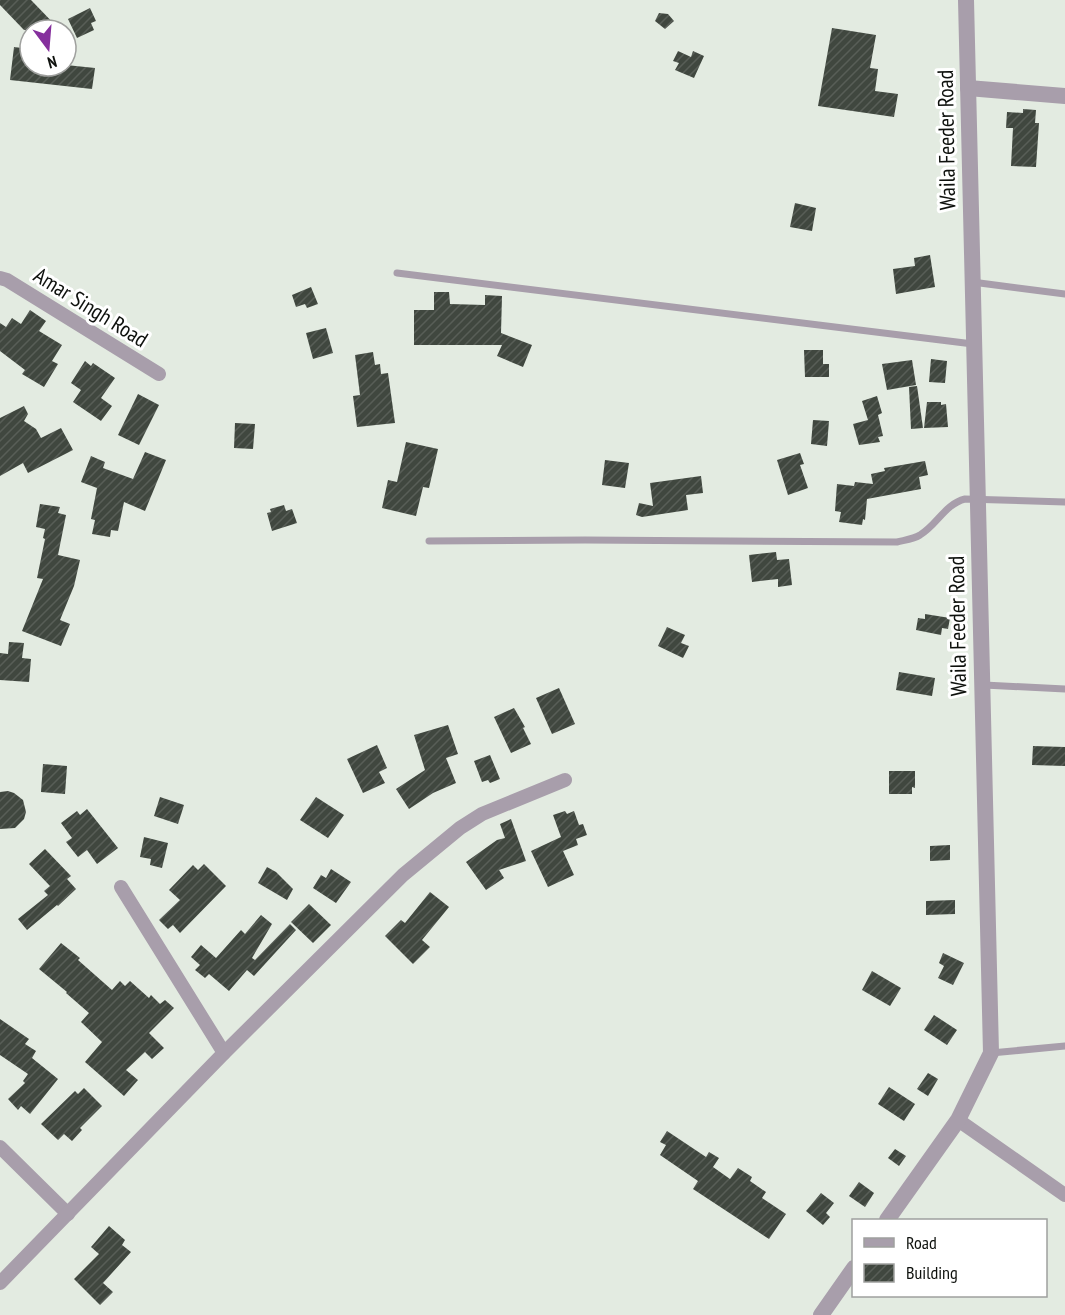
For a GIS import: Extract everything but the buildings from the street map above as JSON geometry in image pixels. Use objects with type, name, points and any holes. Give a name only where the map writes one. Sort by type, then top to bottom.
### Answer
[{"type":"street","name":"Waila Feeder Road","points":[[888,1219],[958,1120],[991,1053],[966,0]]},
{"type":"street","points":[[968,88],[1065,96]]},
{"type":"street","name":"Amar Singh Road","points":[[0,278],[7,279],[159,374]]},
{"type":"street","points":[[0,1283],[224,1053],[403,875],[460,828],[482,814],[565,780]]},
{"type":"street","points":[[121,887],[224,1053]]},
{"type":"street","points":[[958,1120],[1065,1195]]},
{"type":"street","points":[[0,1147],[68,1215]]},
{"type":"street","points":[[820,1315],[852,1271]]},
{"type":"lane","points":[[397,273],[974,344]]},
{"type":"lane","points":[[972,282],[1065,294]]},
{"type":"lane","points":[[429,541],[897,542],[922,534],[957,501],[977,498],[1065,502]]},
{"type":"lane","points":[[981,684],[1065,689]]},
{"type":"lane","points":[[991,1053],[1065,1046]]}]
